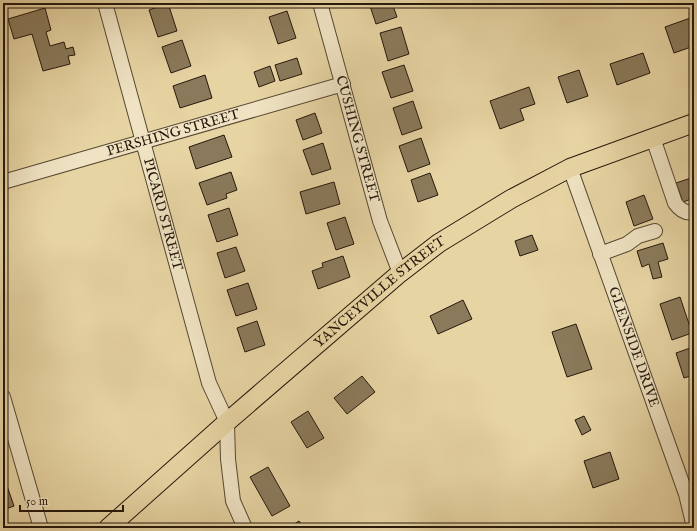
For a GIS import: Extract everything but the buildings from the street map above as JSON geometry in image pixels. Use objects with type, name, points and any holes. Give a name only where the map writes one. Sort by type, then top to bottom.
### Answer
[{"type":"main road","name":"YANCEYVILLE STREET","points":[[108,528],[227,422],[400,273],[438,243],[511,199],[570,168],[694,123]]},
{"type":"street","name":"PICARD STREET","points":[[105,3],[209,383],[227,422]]},
{"type":"street","name":"CUSHING STREET","points":[[320,3],[380,221],[400,273]]},
{"type":"street","name":"PERSHING STREET","points":[[3,182],[343,84]]},
{"type":"street","points":[[653,138],[675,203],[679,209],[685,212],[694,212]]},
{"type":"street","name":"GLENSIDE DRIVE","points":[[570,168],[600,254],[690,492],[694,527]]},
{"type":"street","points":[[600,254],[627,244],[638,236],[655,231]]},
{"type":"street","points":[[3,397],[41,528]]},
{"type":"street","points":[[227,422],[228,459],[233,501],[245,528]]}]
